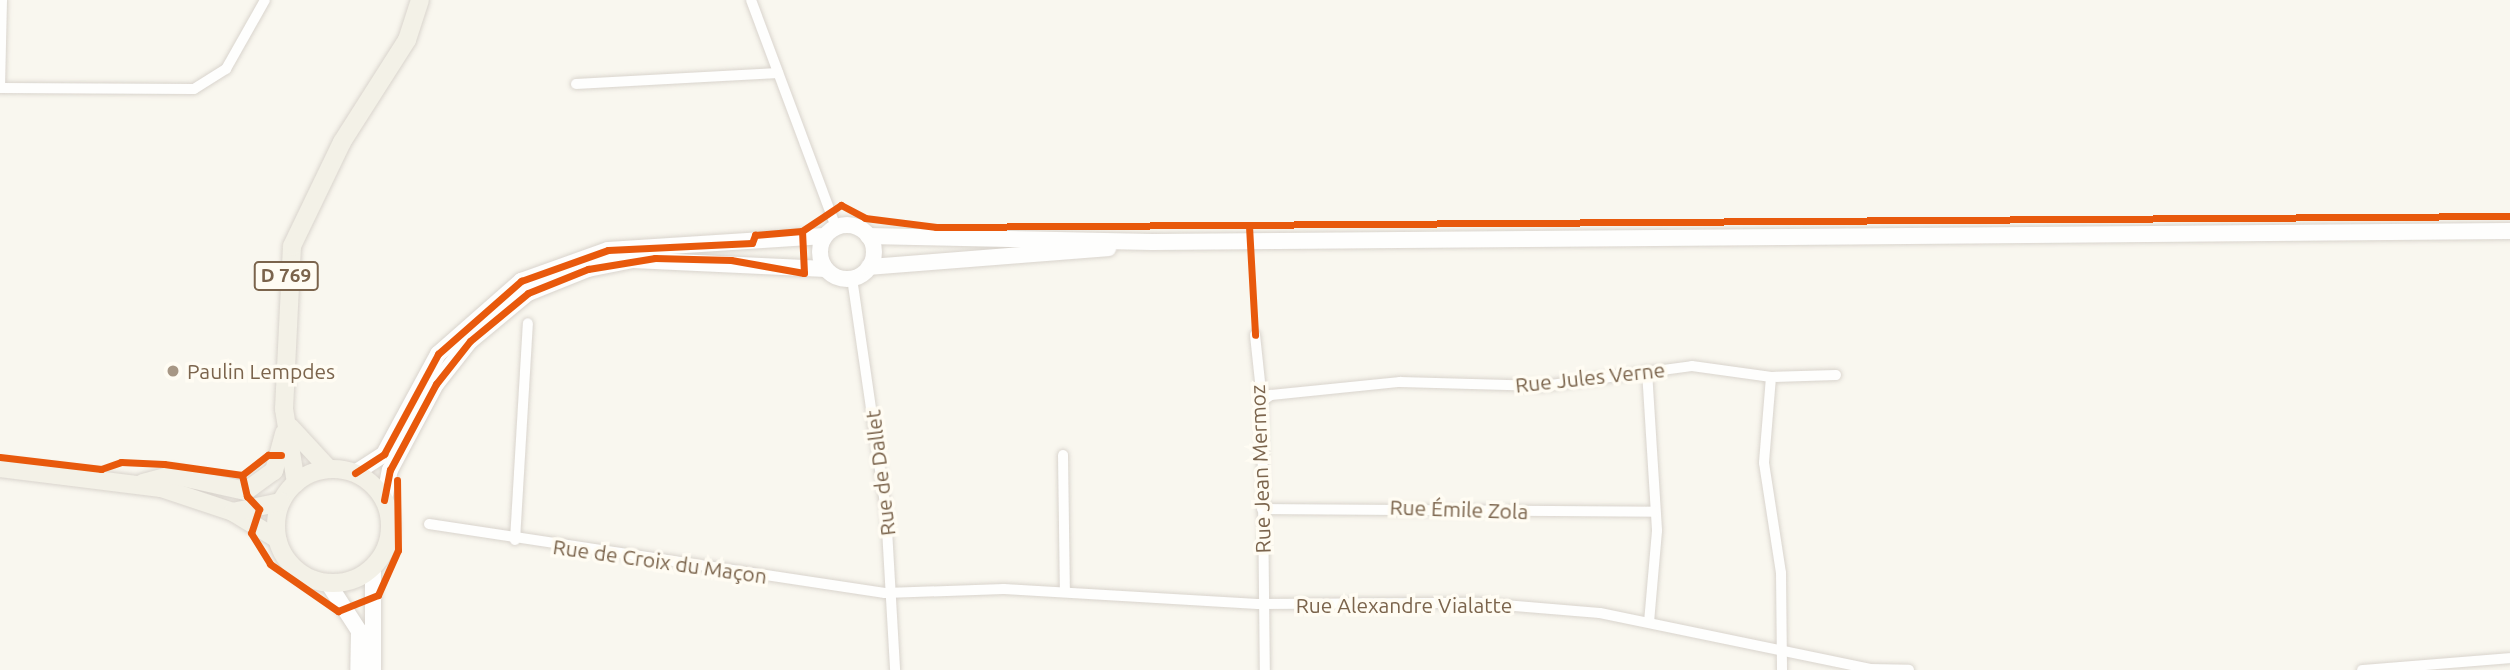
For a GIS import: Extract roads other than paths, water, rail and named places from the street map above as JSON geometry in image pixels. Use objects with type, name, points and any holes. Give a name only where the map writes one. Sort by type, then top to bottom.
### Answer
[{"type":"main road","name":"D 769","points":[[296,483],[286,422],[286,273],[300,218],[407,40],[420,0]]},
{"type":"main road","points":[[355,473],[384,454],[423,375],[456,333],[530,277],[608,250],[857,227],[868,236],[1153,242],[2510,231]]},
{"type":"main road","points":[[826,269],[820,256],[831,231]]},
{"type":"main road","points":[[868,236],[869,267]]},
{"type":"main road","points":[[366,664],[373,568],[388,536],[384,500],[390,470],[436,384],[470,341],[528,293],[588,269],[655,258],[826,269],[852,278],[869,267],[1046,258],[1153,242]]},
{"type":"main road","points":[[286,422],[329,469]]},
{"type":"main road","points":[[139,485],[173,475],[234,491],[262,485],[274,471],[286,422]]},
{"type":"main road","points":[[0,468],[139,485],[233,512],[277,539],[296,569],[328,583],[352,580],[373,568]]},
{"type":"main road","points":[[277,539],[281,502],[296,483],[329,469],[355,473],[384,500]]},
{"type":"main road","points":[[233,512],[281,502]]},
{"type":"main road","points":[[328,583],[359,631],[366,664]]},
{"type":"street","points":[[2,0],[0,88],[194,89],[226,69],[265,0]]},
{"type":"street","points":[[751,0],[831,231]]},
{"type":"street","points":[[576,84],[778,74]]},
{"type":"street","name":"Rue de Dallet","points":[[852,278],[892,593],[895,670]]},
{"type":"street","points":[[515,540],[528,323]]},
{"type":"street","name":"Rue Jean Mermoz","points":[[1255,335],[1262,401],[1265,670]]},
{"type":"street","name":"Rue Jules Verne","points":[[1262,401],[1271,394],[1418,381],[1543,386],[1647,371],[1707,366],[1771,377],[1836,375]]},
{"type":"street","points":[[1647,371],[1655,512],[1649,622]]},
{"type":"street","points":[[1771,377],[1764,463],[1781,573],[1782,670]]},
{"type":"street","points":[[1063,455],[1065,591]]},
{"type":"street","name":"Rue Émile Zola","points":[[1262,509],[1655,512]]},
{"type":"street","name":"Rue de Croix du Maçon","points":[[429,524],[515,540],[892,593]]},
{"type":"street","name":"Rue Alexandre Vialatte","points":[[892,593],[1065,591],[1264,604],[1508,604],[1649,622],[1863,668],[1909,670]]},
{"type":"street","points":[[2362,670],[2510,659]]},
{"type":"place","name":"Paulin Lempdes","points":[[173,371]]}]
